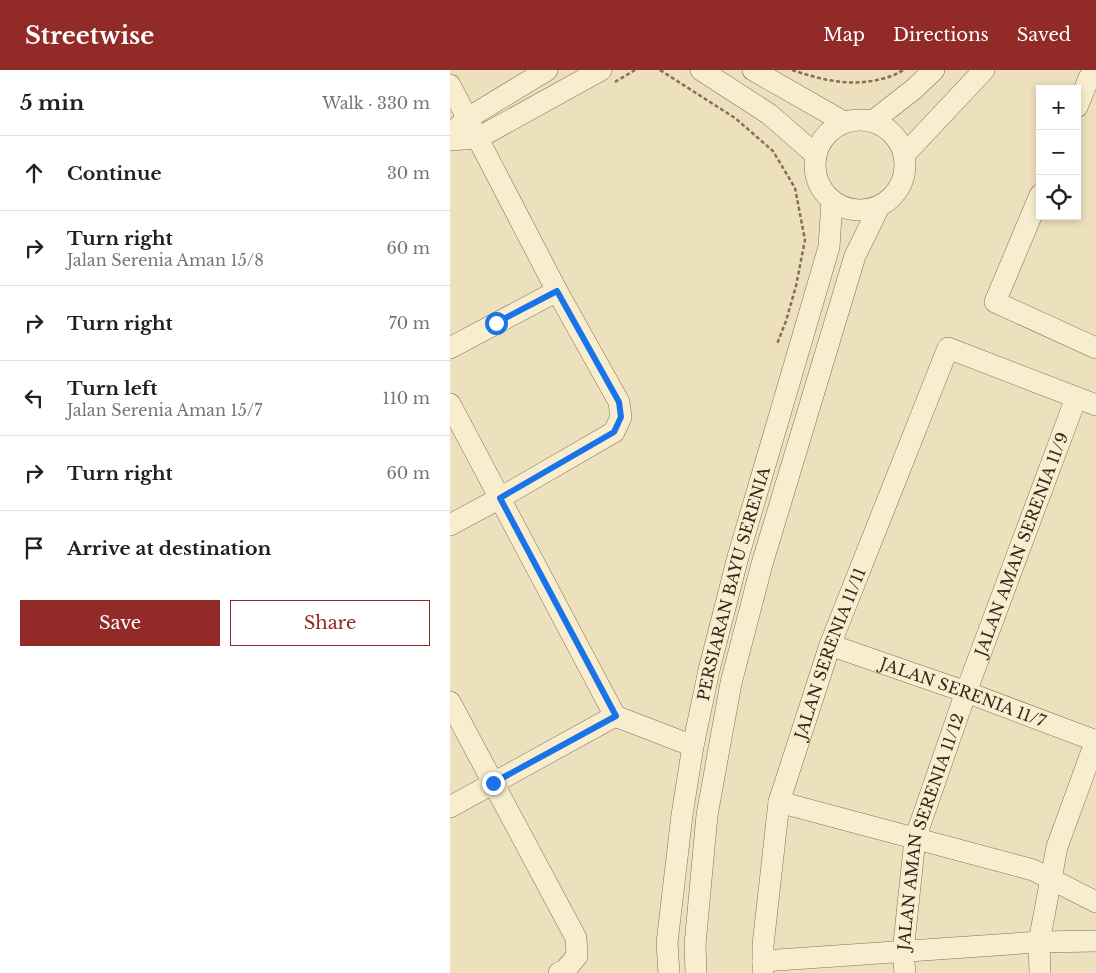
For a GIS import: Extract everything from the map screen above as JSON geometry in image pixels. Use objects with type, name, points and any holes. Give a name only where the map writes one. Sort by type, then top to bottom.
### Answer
[{"type":"street","points":[[450,136],[468,118],[547,70]]},
{"type":"street","points":[[450,140],[478,138],[601,70]]},
{"type":"street","points":[[701,70],[769,114],[816,155]]},
{"type":"street","points":[[753,70],[844,122]]},
{"type":"street","points":[[873,121],[914,89],[934,70]]},
{"type":"street","points":[[905,154],[984,70]]},
{"type":"street","points":[[1081,97],[1089,78],[1096,72]]},
{"type":"street","points":[[450,86],[557,291],[619,402],[621,417],[614,432],[450,525]]},
{"type":"street","points":[[858,119],[873,121],[887,128],[898,139],[905,154],[906,171],[900,188],[889,201],[879,207],[862,211],[850,210],[832,201],[819,184],[815,170],[816,155],[822,141],[831,129],[844,122],[858,119]]},
{"type":"street","name":"PERSIARAN BAYU SERENIA","points":[[669,973],[667,943],[682,815],[693,746],[709,670],[738,557],[829,247],[832,201]]},
{"type":"street","points":[[1036,205],[995,302],[1096,348]]},
{"type":"street","name":"PERSIARAN BAYU SERENIA","points":[[696,973],[695,945],[707,815],[732,683],[762,564],[855,256],[879,207]]},
{"type":"street","points":[[450,348],[557,291]]},
{"type":"street","name":"JALAN SERENIA 11/11","points":[[763,967],[763,945],[779,802],[830,645],[948,348],[1086,402]]},
{"type":"street","name":"JALAN AMAN SERENIA 11/9","points":[[966,692],[1086,402]]},
{"type":"street","points":[[450,404],[616,716],[693,746]]},
{"type":"street","name":"JALAN SERENIA 11/7","points":[[830,645],[966,692],[1096,741]]},
{"type":"street","name":"JALAN AMAN SERENIA 11/12","points":[[904,963],[915,840],[966,692]]},
{"type":"street","points":[[450,702],[576,938],[576,956],[565,970],[559,973]]},
{"type":"street","points":[[450,807],[616,716]]},
{"type":"street","points":[[1040,973],[1039,942],[1057,847],[1096,741]]},
{"type":"street","points":[[779,802],[915,840],[1033,870],[1096,902]]},
{"type":"street","points":[[763,967],[904,963],[1039,942],[1096,941]]},
{"type":"path","points":[[660,70],[734,118],[773,151],[795,188],[805,240],[796,286],[778,344]]},
{"type":"path","points":[[792,70],[815,78],[843,83],[868,82],[897,75],[903,70]]},
{"type":"route","points":[[493,783],[616,716],[500,498],[614,432],[621,417],[619,402],[557,291],[496,323]]}]
